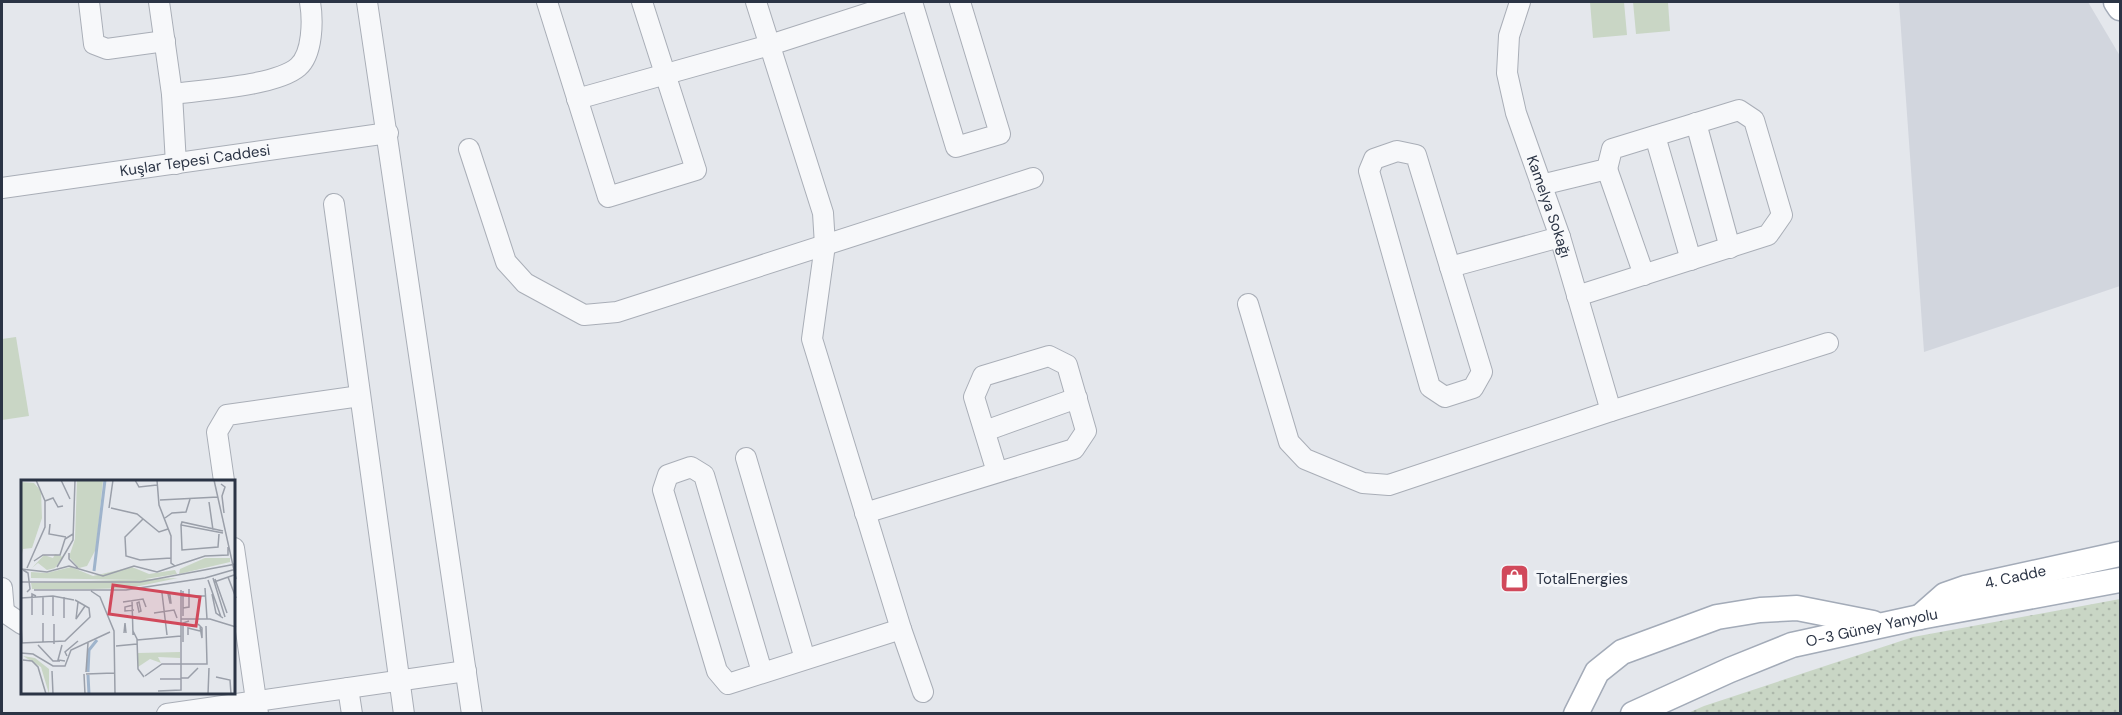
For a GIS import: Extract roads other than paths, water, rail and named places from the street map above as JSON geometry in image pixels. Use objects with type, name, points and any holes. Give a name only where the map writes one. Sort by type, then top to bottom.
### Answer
[{"type":"main road","points":[[2116,2],[2121,8]]},
{"type":"main road","name":"4. Cadde","points":[[1920,617],[1945,595],[1965,588],[2121,554]]},
{"type":"main road","name":"O-3 Güney Yanyolu","points":[[1633,714],[1792,645],[1920,617],[2121,580]]},
{"type":"main road","points":[[1576,714],[1597,672],[1606,663],[1622,652],[1717,617],[1760,610],[1797,608],[1884,625]]},
{"type":"street","points":[[89,2],[94,44],[107,49],[165,41]]},
{"type":"street","points":[[159,2],[172,94],[176,164]]},
{"type":"street","points":[[172,94],[272,80],[298,67],[310,47],[313,16],[310,2]]},
{"type":"street","points":[[367,2],[472,714]]},
{"type":"street","points":[[546,2],[608,197],[696,170],[642,2]]},
{"type":"street","points":[[756,2],[823,213],[825,245],[812,339],[901,629],[923,692]]},
{"type":"street","points":[[577,99],[770,45],[903,2]]},
{"type":"street","points":[[912,2],[956,147],[1000,134],[960,2]]},
{"type":"street","name":"Kamelya Sokağı","points":[[1520,2],[1509,36],[1507,73],[1516,113],[1560,237],[1611,411]]},
{"type":"street","points":[[1577,296],[1644,275],[1691,260],[1768,236],[1782,215],[1754,120],[1739,110],[1612,149],[1608,169],[1644,275]]},
{"type":"street","points":[[1696,123],[1730,248]]},
{"type":"street","name":"Kuşlar Tepesi Caddesi","points":[[2,188],[388,133]]},
{"type":"street","points":[[1655,136],[1691,260]]},
{"type":"street","points":[[469,149],[506,262],[525,283],[584,315],[617,312],[1034,178]]},
{"type":"street","points":[[1396,151],[1416,155],[1450,267],[1482,372],[1473,388],[1445,397],[1430,387],[1369,171],[1374,159],[1396,151]]},
{"type":"street","points":[[1540,185],[1608,169]]},
{"type":"street","points":[[334,204],[404,714]]},
{"type":"street","points":[[1450,267],[1560,237]]},
{"type":"street","points":[[1248,304],[1288,442],[1305,459],[1363,483],[1389,485],[1611,411],[1828,343]]},
{"type":"street","points":[[865,513],[1074,449],[1086,430],[1067,365],[1049,356],[983,376],[974,397],[997,472]]},
{"type":"street","points":[[224,480],[217,432],[226,415],[360,396]]},
{"type":"street","points":[[985,431],[1077,398]]},
{"type":"street","points":[[746,458],[805,658]]},
{"type":"street","points":[[762,672],[704,475],[691,467],[668,475],[663,490],[717,671],[728,684],[901,629]]},
{"type":"street","points":[[236,562],[257,707]]},
{"type":"street","points":[[2,588],[3,612],[21,623]]},
{"type":"street","points":[[167,714],[257,707],[348,688],[466,671]]},
{"type":"street","points":[[348,688],[352,714]]},
{"type":"place","name":"TotalEnergies","points":[[1515,579]]}]
